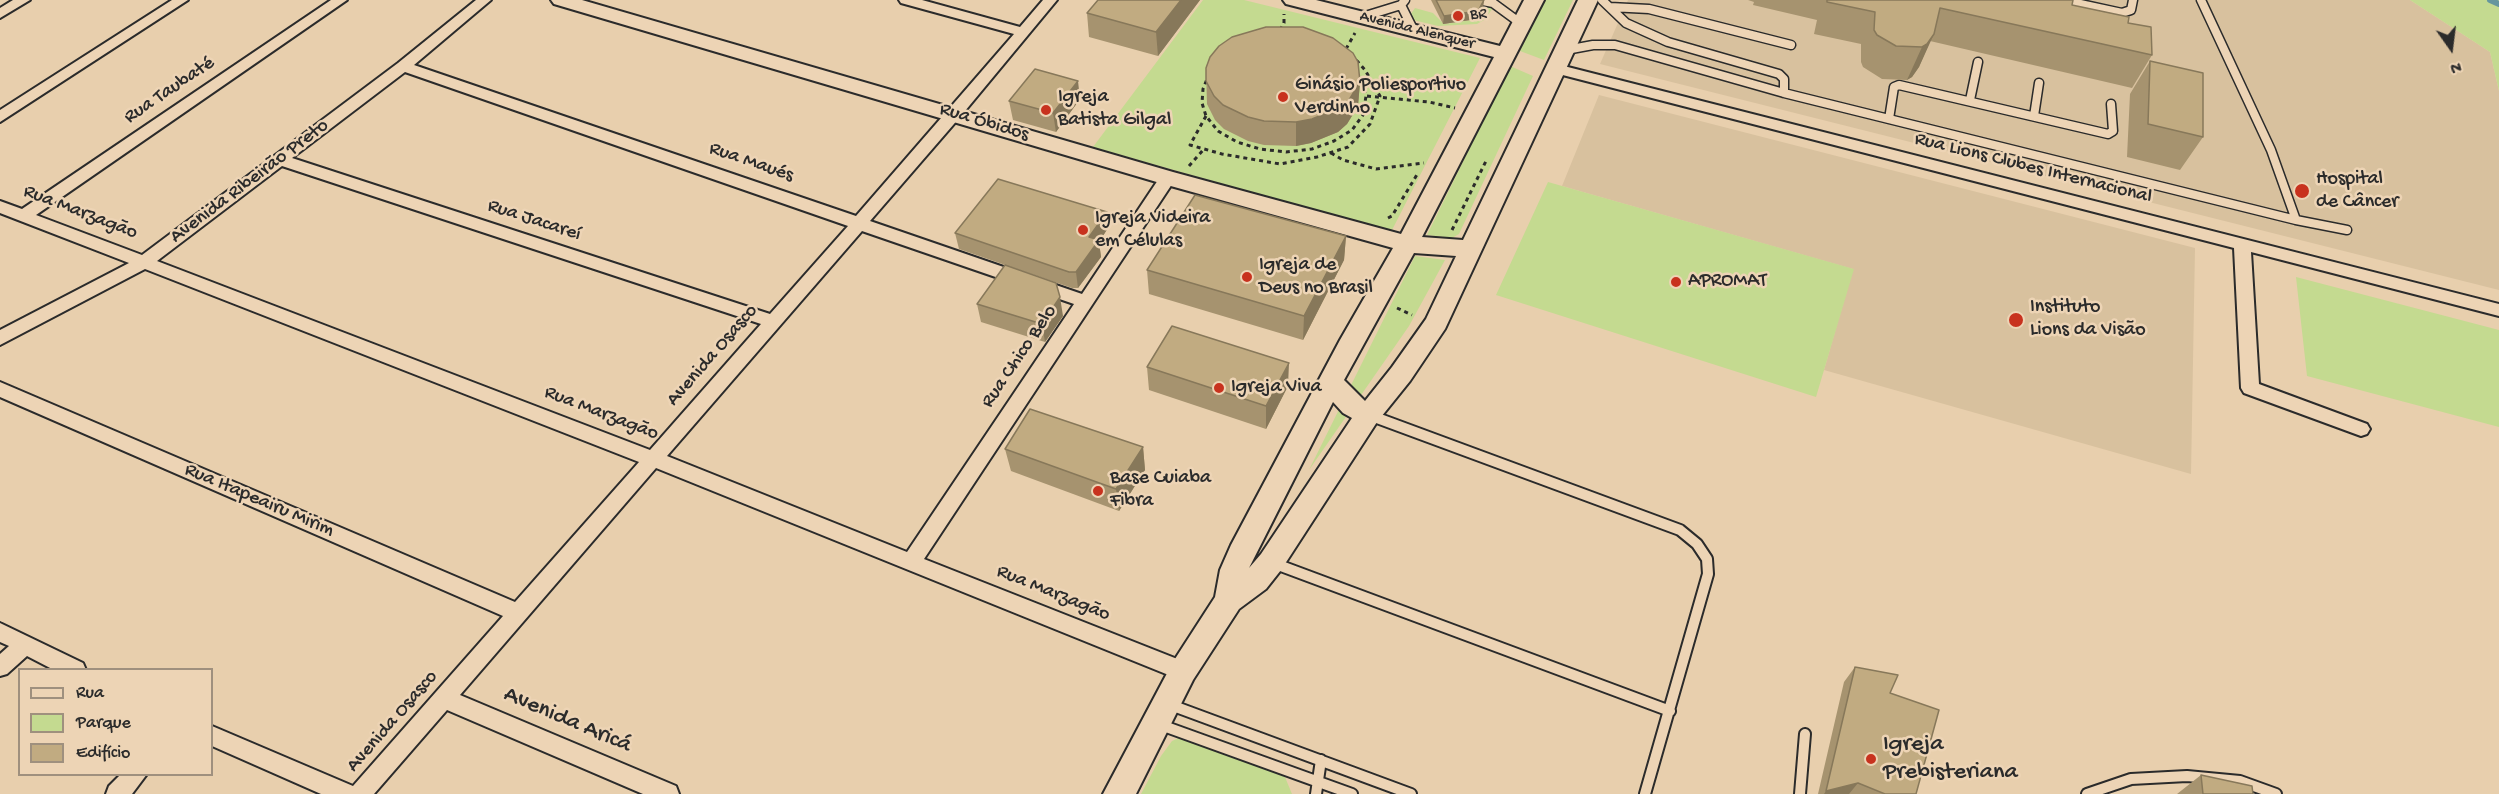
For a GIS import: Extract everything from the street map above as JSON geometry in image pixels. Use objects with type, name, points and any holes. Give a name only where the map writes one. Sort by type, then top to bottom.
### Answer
[{"type":"main road","name":"Rua Óbidos","points":[[561,0],[1407,244],[1472,249]]},
{"type":"main road","points":[[1119,794],[1183,670],[1228,600],[1234,570],[1241,553],[1330,382],[1407,244],[1534,0]]},
{"type":"main road","points":[[1228,600],[1256,580],[1271,562],[1368,415],[1401,374],[1436,323],[1546,84],[1588,0]]},
{"type":"main road","name":"Avenida Alenquer","points":[[1289,6],[1364,18],[1506,54]]},
{"type":"main road","points":[[1330,382],[1352,406],[1368,415]]},
{"type":"street","points":[[0,14],[23,0]]},
{"type":"street","points":[[0,117],[181,0]]},
{"type":"street","name":"Rua Taubaté","points":[[23,216],[340,0]]},
{"type":"street","name":"Avenida Ribeirão Preto","points":[[0,338],[145,262],[403,66],[484,0]]},
{"type":"street","points":[[906,0],[1024,32]]},
{"type":"street","name":"Avenida Osasco","points":[[360,794],[955,114],[1050,0]]},
{"type":"street","name":"Rua Lions Clubes Internacional","points":[[1560,60],[2242,244],[2499,310]]},
{"type":"street","name":"Rua Maués","points":[[403,66],[1084,301]]},
{"type":"street","name":"Rua Jacareí","points":[[281,160],[773,321]]},
{"type":"street","name":"Rua Chico Belo","points":[[911,562],[1084,301],[1175,176]]},
{"type":"street","name":"Rua Marzagão","points":[[0,207],[653,459],[1183,670]]},
{"type":"street","points":[[2242,244],[2250,388],[2361,429]]},
{"type":"street","name":"Rua Itapeairu Mirim","points":[[0,389],[518,613]]},
{"type":"street","points":[[0,632],[74,668]]},
{"type":"street","points":[[0,667],[26,644]]},
{"type":"street","name":"Avenida Aricá","points":[[444,698],[668,794]]},
{"type":"street","points":[[213,736],[346,794]]},
{"type":"street","points":[[117,794],[134,776]]},
{"type":"lane","points":[[1478,0],[1494,1],[1523,25]]},
{"type":"lane","points":[[1602,0],[1626,23],[1678,46],[1779,74],[1784,79],[1784,93]]},
{"type":"lane","points":[[2076,3],[2122,13],[2131,10],[2133,0]]},
{"type":"lane","points":[[2201,0],[2271,150],[2296,220]]},
{"type":"lane","points":[[1364,18],[1403,3],[1414,31]]},
{"type":"lane","points":[[1610,7],[1649,9],[1791,45]]},
{"type":"lane","points":[[1560,60],[1593,45],[1616,45],[1784,93],[2296,220],[2347,230]]},
{"type":"lane","points":[[1970,100],[1978,62]]},
{"type":"lane","points":[[2034,116],[2039,83]]},
{"type":"lane","points":[[1889,119],[1894,87],[1899,85],[2108,134],[2113,131],[2111,104]]},
{"type":"lane","points":[[1368,415],[1680,530],[1697,544],[1707,559],[1708,574],[1645,794]]},
{"type":"lane","points":[[1271,562],[1670,711]]},
{"type":"lane","points":[[1161,713],[1321,760],[1411,794]]},
{"type":"lane","points":[[1161,713],[1319,782],[1352,794]]},
{"type":"lane","points":[[1800,794],[1805,734]]},
{"type":"lane","points":[[1316,794],[1321,760]]},
{"type":"lane","points":[[2087,794],[2131,779],[2187,776],[2240,781],[2276,794]]},
{"type":"path","points":[[1276,47],[1275,39],[1284,23],[1289,6]]},
{"type":"path","points":[[1344,48],[1364,18]]},
{"type":"path","points":[[1206,116],[1190,145],[1222,154],[1281,164],[1348,147],[1370,124],[1380,96],[1375,84],[1359,61],[1344,48],[1338,46]]},
{"type":"path","points":[[1276,47],[1299,48],[1321,53],[1349,66],[1363,86],[1366,96],[1363,115],[1352,129],[1334,141],[1311,149],[1286,152],[1260,149],[1237,142],[1218,130],[1206,116],[1202,104],[1203,88],[1216,69],[1231,58],[1248,51],[1276,47]]},
{"type":"path","points":[[1349,66],[1359,61]]},
{"type":"path","points":[[1366,96],[1430,102],[1455,108],[1450,117]]},
{"type":"path","points":[[1334,141],[1338,150]]},
{"type":"path","points":[[1175,176],[1204,149]]},
{"type":"path","points":[[1330,153],[1343,160],[1376,169],[1424,164]]},
{"type":"path","points":[[1384,219],[1392,216],[1429,154]]},
{"type":"path","points":[[1397,308],[1412,315]]},
{"type":"shaded area","name":"Hospital de Câncer","points":[[1628,0],[2410,0],[2490,52],[2499,91],[2499,290],[1600,64]]},
{"type":"shaded area","name":"Instituto Lions da Visão","points":[[1599,95],[2195,248],[2191,474],[1824,370],[1853,269],[1562,186]]},
{"type":"green space","points":[[1203,0],[1244,0],[1480,58],[1391,232],[1093,147]]},
{"type":"green space","points":[[1545,0],[1573,0],[1544,60],[1520,51]]},
{"type":"green space","points":[[2410,0],[2499,0],[2499,91],[2490,52]]},
{"type":"green space","points":[[1480,5],[1493,8],[1484,20],[1477,24],[1438,26],[1413,20],[1410,15],[1415,8],[1433,13],[1444,24],[1478,19],[1473,9]]},
{"type":"green space","points":[[1510,66],[1533,76],[1459,234],[1452,238],[1427,235]]},
{"type":"green space","name":"APROMAT","points":[[1548,182],[1854,269],[1816,397],[1496,295]]},
{"type":"green space","points":[[1415,256],[1445,260],[1409,326],[1309,470]]},
{"type":"green space","points":[[2296,277],[2499,330],[2499,427],[2307,376]]},
{"type":"green space","points":[[1183,736],[1285,777],[1292,794],[1141,794],[1161,756],[1172,741]]},
{"type":"building","points":[[1098,0],[1181,0],[1156,32],[1087,13]]},
{"type":"building","points":[[1436,0],[1484,0],[1478,11],[1444,16]]},
{"type":"building","points":[[1827,0],[2073,0],[2072,5],[2129,17],[2128,23],[2151,27],[2152,55],[1940,8],[1934,34],[1927,44],[1922,47],[1896,46],[1877,35],[1874,30],[1875,12],[1827,2]]},
{"type":"building","name":"Ginásio Poliesportivo Verdinho","points":[[1266,27],[1303,27],[1333,38],[1353,53],[1358,62],[1360,82],[1349,100],[1339,108],[1312,119],[1296,122],[1264,121],[1248,117],[1223,105],[1214,96],[1206,81],[1206,68],[1210,57],[1219,46],[1232,37]]},
{"type":"building","points":[[2150,61],[2203,73],[2203,137],[2148,124]]},
{"type":"building","points":[[1035,69],[1078,81],[1053,113],[1009,101]]},
{"type":"building","points":[[998,179],[1107,212],[1089,237],[1099,240],[1076,272],[1069,272],[955,233]]},
{"type":"building","name":"Igreja de Deus no Brasil","points":[[1195,195],[1346,236],[1304,316],[1147,270]]},
{"type":"building","points":[[1005,265],[1056,283],[1060,297],[1042,324],[977,304]]},
{"type":"building","points":[[1172,326],[1289,363],[1266,406],[1147,367]]},
{"type":"building","points":[[1030,409],[1143,447],[1116,489],[1005,449]]},
{"type":"building","name":"Igreja Prebisteriana","points":[[1855,667],[1898,675],[1890,693],[1939,710],[1916,794],[1885,794],[1858,783],[1826,791]]},
{"type":"building","points":[[2201,775],[2252,786],[2253,794],[2203,794]]},
{"type":"waterway","points":[[2490,0],[2499,4]]},
{"type":"place","name":"BR","points":[[1458,16]]},
{"type":"place","name":"Ginásio Poliesportivo Verdinho","points":[[1283,97]]},
{"type":"place","name":"Igreja Batista Gilgal","points":[[1046,110]]},
{"type":"place","name":"Hospital de Câncer","points":[[2302,191]]},
{"type":"place","name":"Igreja Videira em Células","points":[[1083,230]]},
{"type":"place","name":"Igreja de Deus no Brasil","points":[[1247,277]]},
{"type":"place","name":"APROMAT","points":[[1676,282]]},
{"type":"place","name":"Instituto Lions da Visão","points":[[2016,320]]},
{"type":"place","name":"Igreja Viva","points":[[1219,388]]},
{"type":"place","name":"Base Cuiaba Fibra","points":[[1098,491]]},
{"type":"place","name":"Igreja Prebisteriana","points":[[1871,759]]}]
